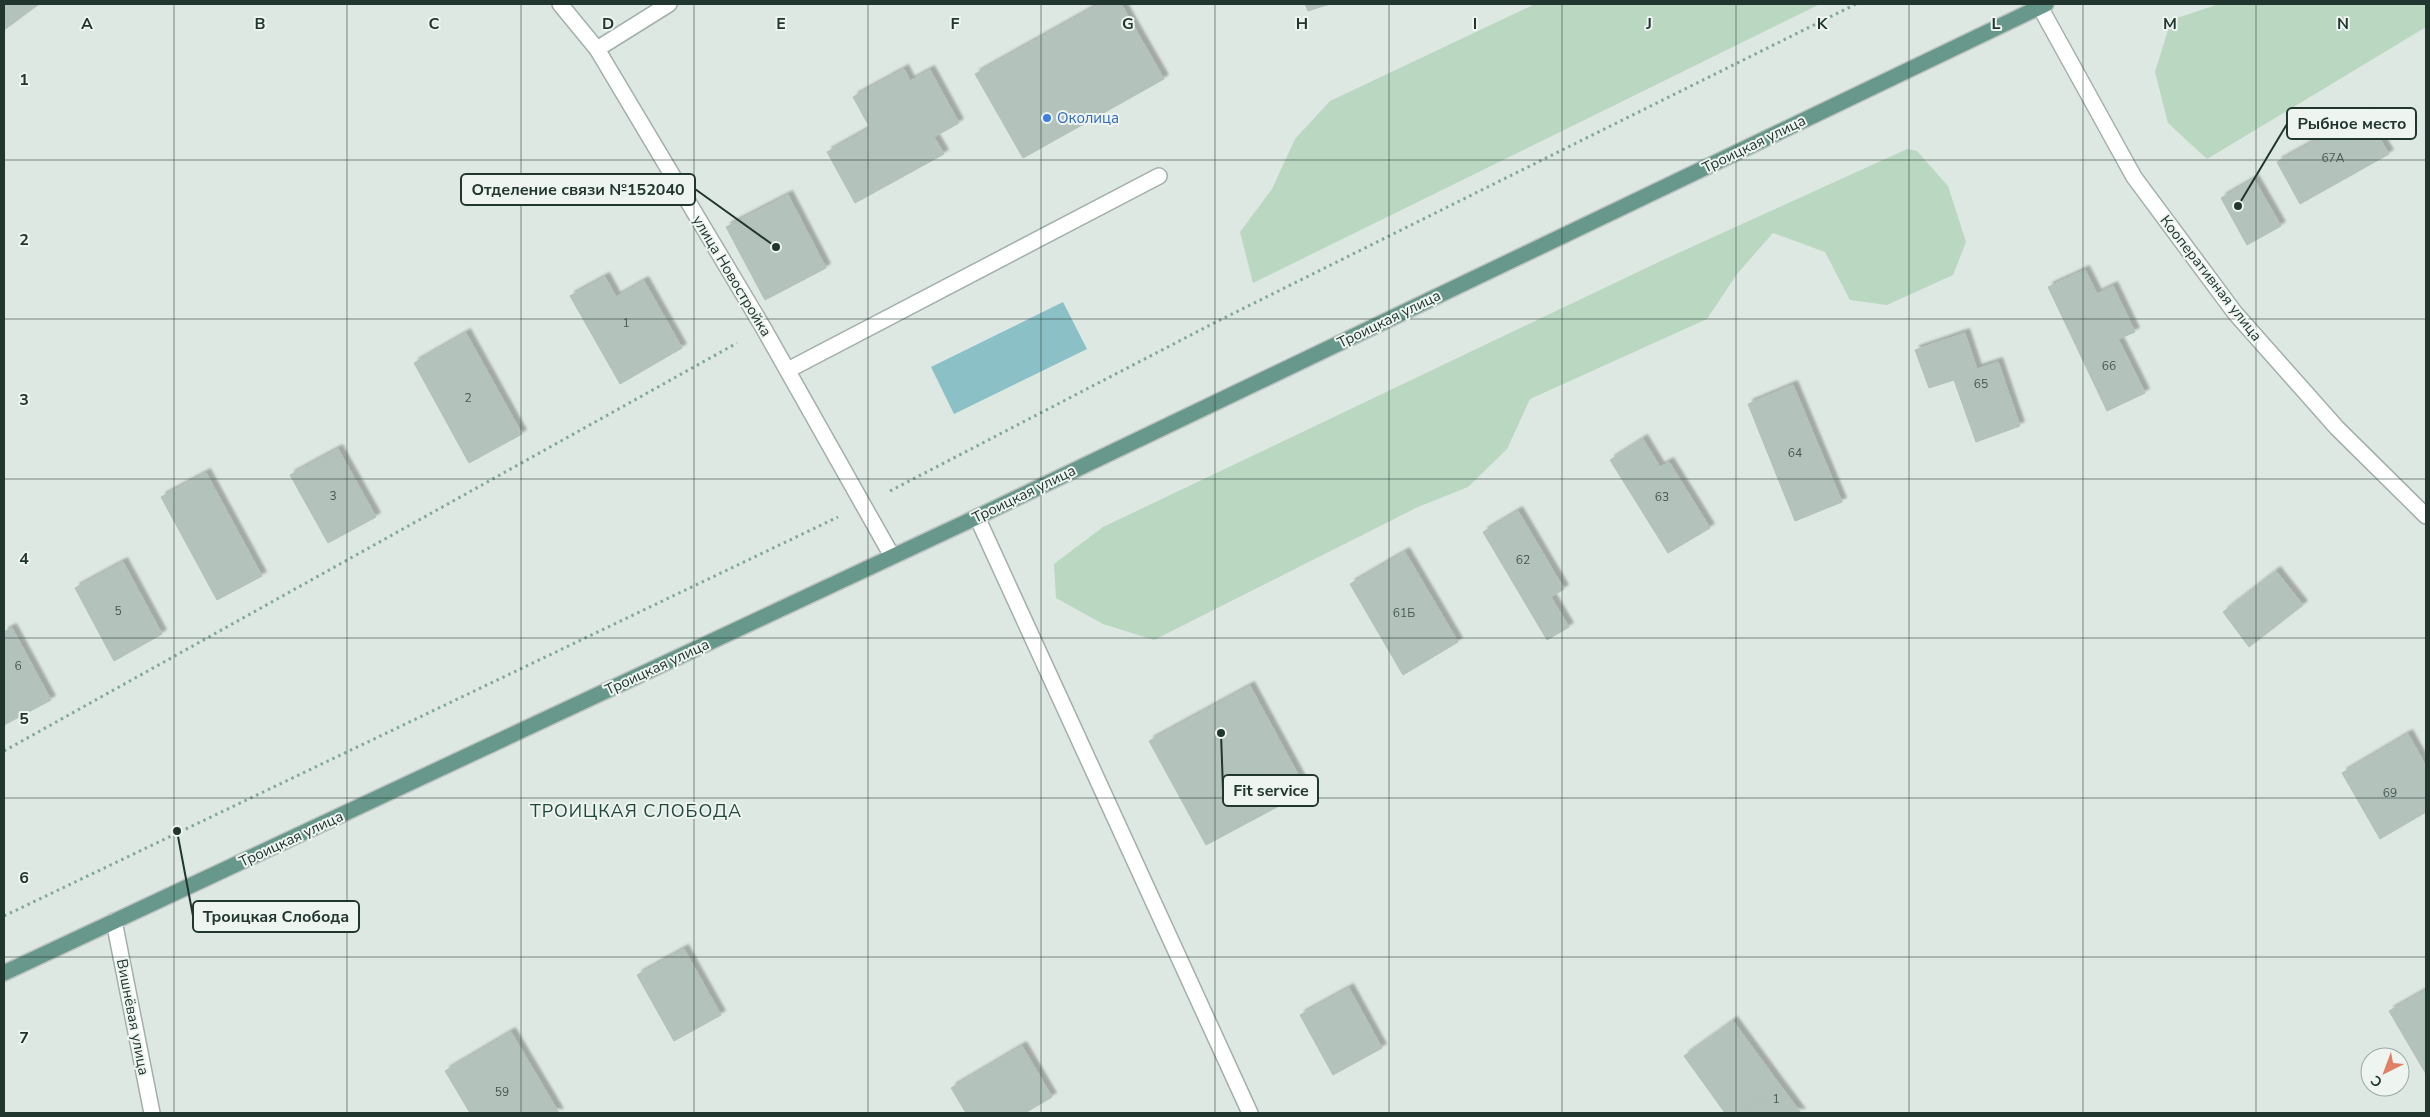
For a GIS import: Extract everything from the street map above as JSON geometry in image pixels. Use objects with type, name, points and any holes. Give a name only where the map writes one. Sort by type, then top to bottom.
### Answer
[{"type":"main road","name":"Троицкая улица","points":[[4,973],[977,517],[2043,5]]},
{"type":"street","name":"улица Новостройка","points":[[560,4],[597,49],[764,328],[892,556]]},
{"type":"street","points":[[597,49],[669,4]]},
{"type":"street","name":"Кооперативная улица","points":[[2043,5],[2134,178],[2229,305],[2337,428],[2426,516]]},
{"type":"street","points":[[788,370],[1159,176]]},
{"type":"street","points":[[977,517],[1250,1113]]},
{"type":"street","name":"Вишнёвая улица","points":[[114,922],[152,1113]]},
{"type":"path","points":[[4,916],[862,505],[1214,323],[1856,4]]},
{"type":"path","points":[[4,751],[764,328]]},
{"type":"green space","points":[[1535,4],[1820,4],[1253,283],[1240,232],[1272,189],[1295,139],[1330,101]]},
{"type":"green space","points":[[2219,4],[2426,4],[2426,27],[2207,159],[2168,123],[2155,72],[2171,20]]},
{"type":"green space","points":[[1907,149],[1917,151],[1948,186],[1966,242],[1953,275],[1887,305],[1850,300],[1825,252],[1773,233],[1737,274],[1707,319],[1530,399],[1507,449],[1468,487],[1418,507],[1154,640],[1103,624],[1056,598],[1054,564],[1103,527],[1663,260]]},
{"type":"water","points":[[1063,302],[1087,349],[954,414],[931,367]]},
{"type":"building","points":[[4,4],[39,4],[4,30]]},
{"type":"building","name":"Околица","points":[[1100,4],[1121,4],[1164,79],[1023,158],[975,74]]},
{"type":"building","points":[[1305,4],[1330,4],[1308,11]]},
{"type":"building","points":[[904,69],[910,81],[930,70],[959,123],[934,137],[944,154],[855,203],[827,152],[870,128],[853,97]]},
{"type":"building","points":[[2365,113],[2389,154],[2300,204],[2277,162]]},
{"type":"building","points":[[2254,179],[2281,226],[2247,245],[2221,198]]},
{"type":"building","points":[[788,195],[826,268],[765,300],[726,227]]},
{"type":"building","points":[[2085,270],[2097,294],[2113,286],[2135,332],[2118,339],[2145,393],[2107,411],[2048,287]]},
{"type":"building","points":[[605,277],[616,297],[644,281],[682,348],[620,384],[570,296]]},
{"type":"building","points":[[466,333],[522,434],[469,463],[414,363]]},
{"type":"building","points":[[1965,333],[1977,369],[1998,362],[2020,426],[1976,442],[1954,380],[1929,388],[1915,350]]},
{"type":"building","points":[[1793,385],[1842,502],[1795,521],[1748,404]]},
{"type":"building","points":[[1643,439],[1660,467],[1669,462],[1710,528],[1668,553],[1610,460]]},
{"type":"building","points":[[338,449],[376,517],[328,543],[290,475]]},
{"type":"building","points":[[206,473],[262,576],[217,600],[161,497]]},
{"type":"building","points":[[1518,511],[1564,589],[1551,597],[1569,627],[1547,640],[1483,532]]},
{"type":"building","points":[[1405,552],[1458,642],[1403,675],[1350,584]]},
{"type":"building","points":[[123,562],[162,634],[114,661],[75,588]]},
{"type":"building","points":[[2276,571],[2303,605],[2249,647],[2223,612]]},
{"type":"building","points":[[12,628],[51,700],[4,725],[4,632]]},
{"type":"building","points":[[1250,686],[1307,791],[1206,845],[1149,741]]},
{"type":"building","points":[[2408,734],[2426,766],[2426,812],[2380,839],[2342,773]]},
{"type":"building","points":[[684,949],[721,1015],[674,1041],[637,975]]},
{"type":"building","points":[[1349,988],[1382,1048],[1333,1075],[1300,1015]]},
{"type":"building","points":[[2426,990],[2426,1074],[2389,1011]]},
{"type":"building","points":[[1733,1021],[1780,1085],[1742,1113],[1725,1113],[1684,1056]]},
{"type":"building","points":[[511,1032],[559,1113],[470,1113],[445,1071]]},
{"type":"building","points":[[1022,1046],[1052,1097],[1025,1113],[966,1113],[951,1088]]},
{"type":"building","points":[[1780,1085],[1801,1113],[1742,1113]]},
{"type":"place","name":"Околица","points":[[1047,118]]},
{"type":"place","name":"Рыбное место","points":[[2238,206]]},
{"type":"place","name":"Отделение связи №152040","points":[[776,247]]},
{"type":"place","name":"Fit service","points":[[1221,733]]},
{"type":"place","name":"Троицкая Слобода","points":[[177,831]]},
{"type":"district","name":"ТРОИЦКАЯ СЛОБОДА","points":[[636,811]]}]
